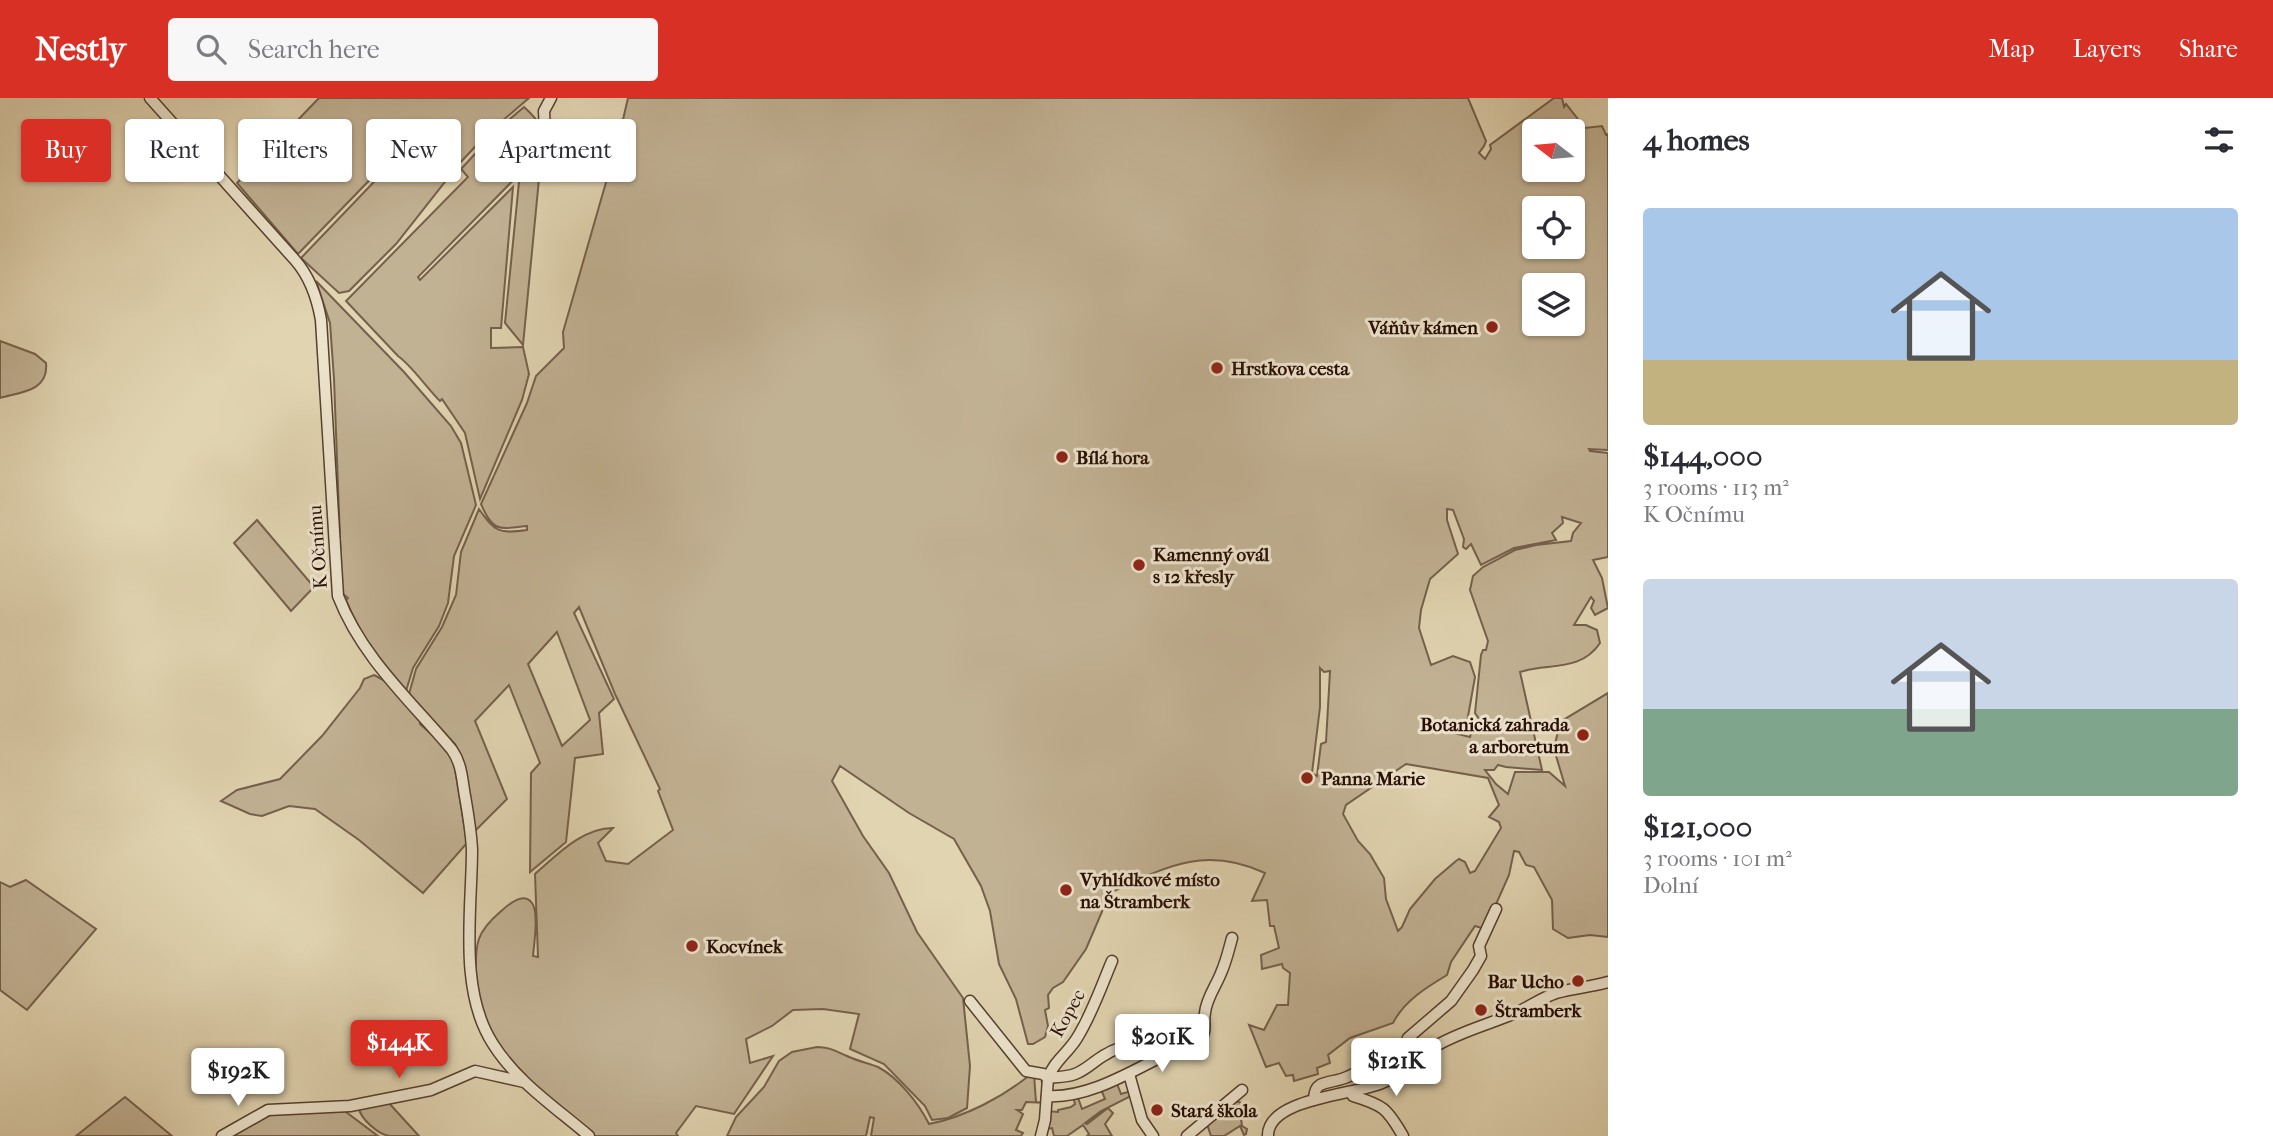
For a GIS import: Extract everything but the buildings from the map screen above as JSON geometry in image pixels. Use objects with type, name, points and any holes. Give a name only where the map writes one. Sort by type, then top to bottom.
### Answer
[{"type":"street","name":"K Očnímu","points":[[150,98],[295,260],[313,290],[321,320],[338,596],[350,624],[374,660],[452,750],[460,765],[472,849],[469,920],[475,995],[491,1042],[524,1082],[589,1136]]},
{"type":"street","points":[[544,119],[544,111],[551,98]]},
{"type":"street","points":[[1402,1052],[1408,1038],[1451,1001],[1474,970],[1481,956],[1479,946],[1496,909]]},
{"type":"street","points":[[1047,1096],[1068,1096],[1129,1074],[1183,1046],[1195,1044],[1205,1030],[1206,1005],[1222,972],[1232,938]]},
{"type":"street","name":"Kopec","points":[[1048,1078],[1052,1066],[1075,1042],[1086,1023],[1112,961]]},
{"type":"street","points":[[1314,1100],[1321,1085],[1346,1078],[1390,1054],[1433,1047],[1516,1013],[1554,993],[1608,982]]},
{"type":"street","points":[[970,1002],[1026,1071],[1043,1074],[1048,1078],[1074,1074],[1086,1069],[1105,1054],[1136,1044],[1162,1042],[1183,1046]]},
{"type":"street","points":[[1256,1136],[1268,1134],[1272,1122],[1279,1115],[1314,1100],[1372,1087],[1394,1077],[1433,1047]]},
{"type":"street","name":"K Očnímu","points":[[222,1136],[268,1110],[350,1106],[431,1090],[475,1071],[524,1082]]},
{"type":"street","points":[[1129,1074],[1142,1120],[1153,1136]]},
{"type":"street","points":[[1041,1136],[1048,1078]]},
{"type":"street","points":[[1187,1136],[1242,1090]]},
{"type":"street","points":[[1351,1092],[1353,1096],[1378,1103],[1384,1108],[1403,1136]]},
{"type":"shaded area","points":[[319,98],[529,98],[504,119],[475,119],[475,147],[461,162],[461,119],[366,119],[368,182],[298,254],[237,183],[352,182],[352,119],[299,119]]},
{"type":"shaded area","points":[[628,98],[1468,98],[1486,141],[1479,153],[1485,159],[1491,149],[1490,145],[1522,122],[1522,182],[1586,182],[1586,128],[1602,126],[1606,135],[1608,134],[1608,450],[1589,449],[1608,453],[1608,557],[1593,560],[1602,578],[1608,608],[1595,615],[1591,608],[1594,601],[1591,597],[1574,625],[1586,625],[1597,630],[1600,643],[1592,652],[1574,663],[1520,672],[1542,770],[1498,765],[1494,770],[1485,770],[1508,794],[1515,772],[1549,772],[1565,786],[1554,749],[1560,722],[1608,693],[1608,937],[1590,935],[1568,938],[1553,929],[1552,900],[1534,867],[1526,865],[1519,852],[1514,851],[1509,875],[1485,929],[1475,926],[1451,962],[1447,975],[1410,1001],[1393,1023],[1350,1038],[1328,1055],[1330,1063],[1317,1068],[1318,1074],[1294,1081],[1293,1075],[1286,1076],[1279,1063],[1266,1067],[1249,1025],[1264,1030],[1277,1005],[1288,1005],[1290,973],[1282,964],[1262,969],[1261,955],[1279,948],[1274,926],[1270,926],[1267,900],[1252,901],[1265,873],[1223,861],[1185,863],[1149,875],[1110,893],[1086,949],[1063,982],[1048,995],[1049,1008],[1045,1010],[1048,1026],[1045,1037],[1028,1044],[1016,999],[999,964],[990,911],[981,886],[954,839],[909,813],[840,766],[832,781],[863,836],[889,873],[917,932],[963,998],[970,1066],[967,1108],[948,1118],[932,1120],[925,1106],[884,1064],[850,1049],[859,1014],[823,1009],[793,1010],[772,1026],[746,1039],[750,1063],[773,1056],[734,1114],[696,1106],[676,1133],[678,1136],[594,1136],[534,1084],[501,1048],[489,1027],[481,1002],[476,973],[477,946],[482,932],[492,919],[511,903],[524,898],[532,903],[534,908],[536,929],[533,956],[538,957],[535,874],[571,844],[602,829],[613,828],[598,843],[606,861],[628,864],[673,830],[658,791],[660,789],[615,694],[579,607],[574,613],[614,699],[599,713],[603,754],[575,758],[566,842],[530,872],[531,773],[540,763],[509,685],[475,721],[507,799],[475,831],[461,755],[455,744],[409,694],[416,669],[442,627],[456,595],[461,552],[479,509],[489,523],[499,530],[527,530],[527,526],[498,527],[489,520],[481,504],[527,403],[536,376],[564,348],[563,332],[606,182],[636,182],[636,119],[623,119]],"holes":[[[1447,509],[1453,510],[1464,539],[1463,547],[1466,549],[1471,544],[1481,565],[1514,548],[1556,540],[1552,533],[1563,523],[1562,517],[1581,523],[1573,533],[1571,541],[1515,550],[1483,567],[1473,576],[1470,590],[1488,641],[1486,650],[1483,650],[1481,655],[1475,713],[1481,722],[1469,729],[1472,730],[1470,737],[1450,732],[1452,725],[1466,728],[1475,677],[1470,662],[1453,656],[1431,665],[1419,628],[1430,579],[1458,554],[1447,520]],[[557,632],[590,720],[562,746],[528,664]],[[1320,668],[1324,672],[1330,671],[1326,742],[1321,744],[1317,776],[1312,773],[1320,707]],[[1406,764],[1488,778],[1499,805],[1489,817],[1499,822],[1501,828],[1475,871],[1470,873],[1465,862],[1459,859],[1456,861],[1435,879],[1410,909],[1398,931],[1386,899],[1384,878],[1343,814],[1346,805]]]},
{"type":"shaded area","points":[[1554,98],[1562,98],[1564,107],[1566,104],[1578,119],[1525,119]]},
{"type":"shaded area","points":[[524,107],[536,119],[510,119]]},
{"type":"shaded area","points":[[475,154],[475,182],[511,182],[418,277],[420,280],[513,187],[501,328],[491,328],[491,348],[523,347],[529,374],[522,400],[480,499],[465,433],[442,399],[440,401],[346,301],[468,177],[461,169]]},
{"type":"shaded area","points":[[374,182],[445,182],[396,244],[349,291],[339,293],[301,258]]},
{"type":"shaded area","points":[[519,182],[539,182],[523,345],[505,323]]},
{"type":"shaded area","points":[[316,281],[404,372],[451,426],[461,443],[476,505],[454,556],[448,603],[439,626],[413,668],[406,691],[372,648],[352,613],[346,600],[348,598],[342,593],[330,323]]},
{"type":"shaded area","points":[[0,341],[35,354],[46,363],[46,373],[38,385],[0,398]]},
{"type":"shaded area","points":[[257,520],[314,587],[291,611],[234,543]]},
{"type":"shaded area","points":[[374,675],[389,683],[420,718],[420,724],[448,749],[454,763],[467,843],[423,893],[359,840],[315,809],[289,806],[262,816],[250,814],[221,801],[237,790],[280,779],[322,736],[360,688],[364,679]]},
{"type":"shaded area","points":[[26,880],[96,929],[27,1010],[0,990],[0,882],[10,887]]},
{"type":"shaded area","points":[[817,1047],[832,1050],[886,1072],[908,1092],[929,1124],[983,1105],[1031,1074],[1034,1074],[1036,1102],[1042,1103],[1026,1102],[1022,1110],[1017,1110],[1023,1114],[1016,1130],[1023,1133],[1021,1136],[871,1136],[874,1118],[870,1117],[866,1136],[727,1136],[736,1117],[764,1087],[779,1061],[792,1052]]},
{"type":"shaded area","points":[[1041,1074],[1047,1103],[1044,1103]]},
{"type":"shaded area","points":[[1116,1081],[1121,1094],[1131,1091],[1131,1096],[1101,1111],[1085,1123],[1108,1108],[1113,1113],[1105,1124],[1112,1136],[1087,1136],[1089,1134],[1083,1125],[1067,1136],[1054,1136],[1052,1128],[1045,1129],[1047,1111],[1058,1112],[1071,1107],[1075,1104],[1073,1096],[1077,1095],[1082,1109],[1105,1099],[1100,1087]]},
{"type":"shaded area","points":[[125,1097],[172,1136],[76,1136]]},
{"type":"shaded area","points":[[1236,1101],[1247,1105],[1241,1118],[1242,1126],[1247,1129],[1246,1134],[1244,1135],[1240,1126],[1224,1136],[1211,1136],[1207,1124]]},
{"type":"shaded area","points":[[388,1102],[419,1136],[385,1135],[375,1129],[360,1113],[359,1109]]},
{"type":"shaded area","points":[[342,1109],[378,1136],[230,1136],[258,1116]]},
{"type":"place","name":"Váňův kámen","points":[[1492,327]]},
{"type":"place","name":"Hrstkova cesta","points":[[1217,368]]},
{"type":"place","name":"Bílá hora","points":[[1062,457]]},
{"type":"place","name":"Kamenný ovál s 12 křesly","points":[[1139,565]]},
{"type":"place","name":"Botanická zahrada a arboretum","points":[[1583,735]]},
{"type":"place","name":"Panna Marie","points":[[1307,778]]},
{"type":"place","name":"Vyhlídkové místo na Štramberk","points":[[1066,890]]},
{"type":"place","name":"Kocvínek","points":[[692,946]]},
{"type":"place","name":"Bar Ucho","points":[[1578,981]]},
{"type":"place","name":"Štramberk","points":[[1481,1010]]},
{"type":"place","name":"Stará škola","points":[[1157,1110]]}]
